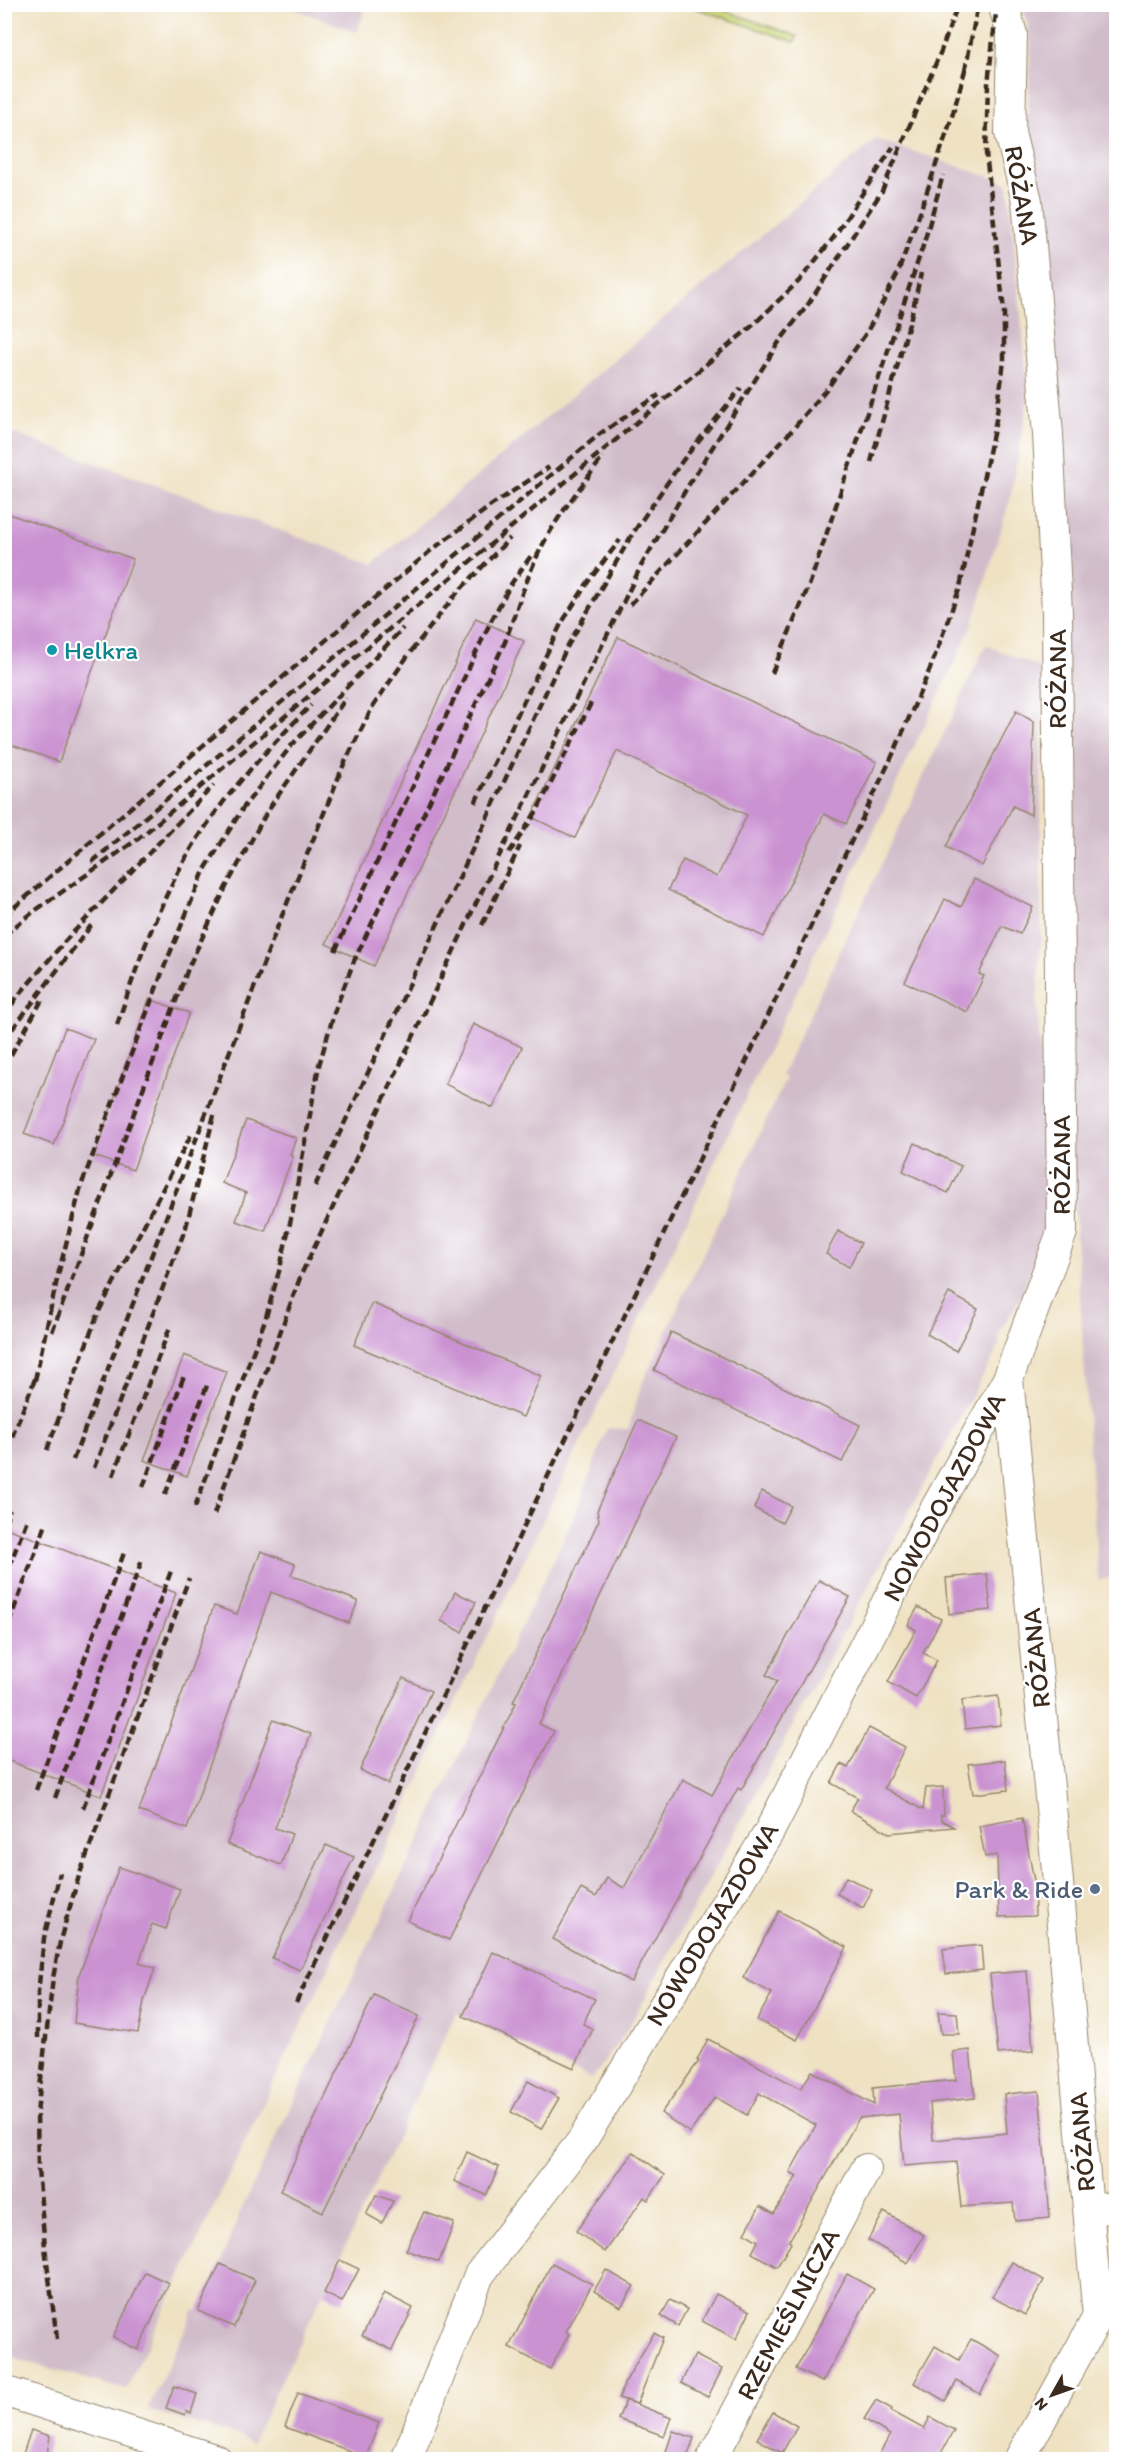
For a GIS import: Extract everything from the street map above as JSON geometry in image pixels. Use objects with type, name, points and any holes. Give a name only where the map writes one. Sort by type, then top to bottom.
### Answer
[{"type":"street","name":"RÓŻANA","points":[[1003,4],[1012,34],[1010,133],[1027,201],[1050,458],[1057,612],[1062,1220],[1062,1232],[1008,1379],[1102,2208],[1098,2317]]},
{"type":"street","name":"NOWODOJAZDOWA","points":[[406,2460],[479,2275],[582,2141],[770,1832],[929,1520],[1008,1379]]},
{"type":"street","name":"RZEMIEŚLNICZA","points":[[711,2460],[866,2169]]},
{"type":"street","points":[[1019,2460],[1116,2284]]},
{"type":"street","points":[[4,2391],[217,2460]]},
{"type":"shaded area","points":[[283,5],[367,5],[357,32]]},
{"type":"shaded area","points":[[1021,5],[1116,5],[1116,1577],[1098,1580],[1074,1204],[1039,194],[1043,193],[1027,131],[1031,43],[1027,20]]},
{"type":"shaded area","points":[[876,139],[1002,181],[1008,185],[1029,395],[1010,500],[972,626],[126,2390],[5,2356],[4,430],[373,564]]},
{"type":"shaded area","points":[[986,645],[1041,668],[1041,940],[1037,1004],[1053,1215],[1022,1294],[999,1333],[1000,1344],[628,2029],[592,2079],[456,2013],[252,2443],[239,2436],[148,2410],[194,2310],[198,2311],[242,2208],[576,1513],[607,1428],[628,1429],[641,1386],[786,1078],[781,1075]]},
{"type":"green space","points":[[687,5],[709,5],[797,36],[795,42]]},
{"type":"building","name":"Helkra","points":[[4,512],[133,559],[59,762],[4,742]]},
{"type":"building","points":[[476,618],[524,641],[374,966],[326,944]]},
{"type":"building","points":[[618,637],[877,762],[846,824],[824,814],[764,937],[668,890],[683,860],[717,877],[747,815],[617,751],[575,838],[531,817]]},
{"type":"building","points":[[1016,711],[1034,722],[1031,815],[1013,806],[982,866],[946,847]]},
{"type":"building","points":[[974,879],[1033,907],[1020,934],[1002,926],[979,974],[984,976],[967,1012],[905,982],[945,899],[961,907]]},
{"type":"building","points":[[149,999],[189,1013],[133,1170],[94,1156]]},
{"type":"building","points":[[473,1024],[522,1047],[493,1108],[445,1084]]},
{"type":"building","points":[[65,1028],[94,1039],[54,1145],[24,1134]]},
{"type":"building","points":[[246,1120],[296,1138],[290,1155],[293,1156],[265,1231],[236,1221],[246,1193],[222,1183]]},
{"type":"building","points":[[915,1143],[961,1166],[948,1193],[903,1171]]},
{"type":"building","points":[[838,1231],[861,1243],[849,1267],[826,1254]]},
{"type":"building","points":[[949,1293],[978,1309],[956,1351],[927,1334]]},
{"type":"building","points":[[372,1303],[541,1376],[523,1417],[354,1345]]},
{"type":"building","points":[[671,1332],[860,1425],[842,1462],[654,1370]]},
{"type":"building","points":[[184,1355],[227,1372],[187,1476],[144,1460]]},
{"type":"building","points":[[638,1420],[676,1437],[539,1724],[554,1731],[449,1940],[408,1921],[516,1703],[513,1702],[599,1520],[597,1511]]},
{"type":"building","points":[[762,1491],[791,1506],[782,1523],[754,1508]]},
{"type":"building","points":[[4,1527],[176,1593],[101,1796],[4,1759]]},
{"type":"building","points":[[261,1551],[295,1564],[291,1575],[358,1601],[349,1623],[271,1592],[187,1829],[139,1811],[214,1606],[237,1614]]},
{"type":"building","points":[[987,1574],[991,1610],[949,1614],[946,1578]]},
{"type":"building","points":[[819,1580],[850,1597],[741,1790],[738,1788],[631,1982],[553,1939],[581,1889],[596,1897],[607,1878],[624,1888],[683,1779],[712,1795],[777,1681],[766,1675]]},
{"type":"building","points":[[455,1592],[476,1602],[462,1632],[441,1621]]},
{"type":"building","points":[[918,1607],[941,1619],[923,1653],[937,1660],[916,1698],[888,1682],[916,1630],[908,1625]]},
{"type":"building","points":[[403,1678],[431,1691],[388,1784],[360,1770]]},
{"type":"building","points":[[998,1696],[1001,1725],[965,1729],[962,1700]]},
{"type":"building","points":[[273,1720],[311,1734],[275,1828],[292,1834],[281,1865],[227,1844]]},
{"type":"building","points":[[869,1728],[905,1747],[884,1788],[923,1810],[926,1788],[943,1787],[944,1815],[941,1815],[941,1820],[954,1827],[889,1833],[850,1811],[858,1798],[831,1783],[841,1764],[848,1768]]},
{"type":"building","points":[[1005,1760],[1008,1790],[973,1794],[968,1764]]},
{"type":"building","points":[[1022,1818],[1034,1880],[1035,1916],[999,1917],[997,1855],[985,1857],[979,1826]]},
{"type":"building","points":[[326,1845],[354,1857],[300,1970],[272,1958]]},
{"type":"building","points":[[119,1867],[180,1889],[166,1929],[152,1924],[139,1963],[155,1968],[144,2001],[138,2033],[74,2023],[79,1975]]},
{"type":"building","points":[[846,1877],[872,1890],[863,1908],[837,1894]]},
{"type":"building","points":[[779,1911],[847,1947],[797,2040],[757,2020],[772,1993],[743,1978]]},
{"type":"building","points":[[981,1945],[983,1970],[946,1974],[943,1949]]},
{"type":"building","points":[[493,1952],[595,1999],[583,2024],[593,2029],[574,2068],[463,2016]]},
{"type":"building","points":[[1027,1971],[1033,2051],[998,2054],[990,1974]]},
{"type":"building","points":[[374,1995],[419,2016],[323,2212],[280,2191]]},
{"type":"building","points":[[938,2012],[957,2013],[959,2034],[941,2034]]},
{"type":"building","points":[[708,2039],[801,2089],[812,2071],[874,2105],[873,2088],[956,2080],[953,2052],[970,2050],[975,2098],[930,2103],[933,2140],[1007,2133],[1004,2094],[1039,2091],[1050,2218],[1015,2221],[1013,2203],[961,2207],[956,2162],[904,2166],[899,2114],[859,2118],[789,2241],[791,2243],[777,2267],[752,2253],[758,2241],[745,2233],[760,2206],[774,2214],[797,2176],[790,2172],[816,2125],[759,2093],[747,2115],[715,2097],[690,2133],[661,2113],[699,2061],[697,2060]]},
{"type":"building","points":[[528,2081],[559,2098],[541,2129],[511,2112]]},
{"type":"building","points":[[467,2152],[499,2167],[486,2195],[454,2181]]},
{"type":"building","points":[[633,2152],[665,2175],[648,2200],[644,2197],[605,2252],[576,2231]]},
{"type":"building","points":[[376,2195],[393,2201],[382,2223],[366,2214]]},
{"type":"building","points":[[424,2212],[454,2223],[439,2262],[406,2250]]},
{"type":"building","points":[[884,2212],[924,2235],[908,2263],[868,2240]]},
{"type":"building","points":[[340,2260],[359,2269],[342,2302],[324,2293]]},
{"type":"building","points":[[1012,2262],[1044,2280],[1025,2315],[992,2297]]},
{"type":"building","points":[[552,2263],[592,2284],[566,2332],[569,2334],[550,2369],[509,2347]]},
{"type":"building","points":[[220,2264],[255,2280],[234,2327],[198,2311]]},
{"type":"building","points":[[606,2270],[634,2286],[621,2307],[594,2291]]},
{"type":"building","points":[[145,2272],[169,2283],[138,2350],[113,2337]]},
{"type":"building","points":[[847,2274],[874,2289],[822,2382],[796,2369]]},
{"type":"building","points":[[384,2293],[413,2308],[392,2350],[362,2336]]},
{"type":"building","points":[[716,2294],[750,2311],[736,2339],[702,2321]]},
{"type":"building","points":[[670,2300],[687,2309],[678,2326],[661,2316]]},
{"type":"building","points":[[654,2333],[663,2338],[637,2404],[619,2398],[625,2382]]},
{"type":"building","points":[[971,2339],[1001,2356],[980,2394],[957,2381],[945,2401],[914,2383],[935,2346],[959,2360]]},
{"type":"building","points":[[695,2355],[722,2369],[708,2397],[681,2383]]},
{"type":"building","points":[[174,2386],[197,2394],[191,2413],[186,2411],[185,2415],[166,2408]]},
{"type":"building","points":[[298,2393],[379,2423],[366,2457],[285,2427]]},
{"type":"building","points":[[626,2400],[671,2418],[664,2436],[618,2419]]},
{"type":"building","points":[[876,2400],[924,2429],[930,2417],[954,2430],[937,2460],[876,2460],[890,2435],[864,2419]]},
{"type":"building","points":[[773,2412],[797,2426],[782,2453],[757,2439]]},
{"type":"building","points":[[31,2430],[50,2436],[46,2460],[21,2460]]},
{"type":"building","points":[[673,2431],[694,2438],[686,2460],[663,2460]]},
{"type":"railway","points":[[214,1514],[301,1275],[480,895],[641,566],[688,486],[779,342],[807,306],[882,191],[941,51],[958,4]]},
{"type":"railway","points":[[965,71],[978,4]]},
{"type":"railway","points":[[296,2003],[896,748],[930,669],[960,587],[996,420],[1004,361],[1004,311],[986,153],[988,84],[997,4]]},
{"type":"railway","points":[[630,605],[793,429],[829,386],[867,332],[897,275],[951,120],[967,63]]},
{"type":"railway","points":[[4,935],[138,839],[752,326],[799,281],[834,237],[893,147]]},
{"type":"railway","points":[[772,673],[810,583],[924,243],[943,175]]},
{"type":"railway","points":[[871,462],[921,273]]},
{"type":"railway","points":[[315,1186],[567,647],[633,533],[683,460],[741,388]]},
{"type":"railway","points":[[92,862],[601,433],[659,395]]},
{"type":"railway","points":[[195,1507],[265,1320],[292,1214],[319,1065],[335,1010],[354,961],[505,642],[540,550],[562,514],[603,457]]},
{"type":"railway","points":[[4,916],[429,552],[492,505],[549,467]]},
{"type":"railway","points":[[73,1460],[279,923],[344,764],[373,706],[409,654],[457,593],[510,538]]},
{"type":"railway","points":[[475,803],[561,624],[588,582],[620,540]]},
{"type":"railway","points":[[335,951],[491,621],[511,584],[533,553]]},
{"type":"railway","points":[[35,1380],[58,1275],[81,1186],[165,965],[204,871],[243,808],[291,746],[403,628]]},
{"type":"railway","points":[[52,1332],[189,966],[226,887],[268,810],[346,698]]},
{"type":"railway","points":[[509,853],[537,811],[591,703]]},
{"type":"railway","points":[[117,1025],[154,924],[189,852],[241,780],[311,705]]},
{"type":"railway","points":[[4,1016],[17,997],[66,940],[214,785]]},
{"type":"railway","points":[[482,925],[520,846]]},
{"type":"railway","points":[[4,1040],[93,923]]},
{"type":"railway","points":[[4,1067],[42,1000]]},
{"type":"railway","points":[[94,1468],[186,1227],[215,1111]]},
{"type":"railway","points":[[47,1450],[98,1313],[191,1135]]},
{"type":"railway","points":[[113,1476],[170,1327]]},
{"type":"railway","points":[[143,1487],[185,1373]]},
{"type":"railway","points":[[12,1437],[37,1374]]},
{"type":"railway","points":[[165,1495],[208,1383]]},
{"type":"railway","points":[[4,1524],[10,1510]]},
{"type":"railway","points":[[4,1580],[28,1517]]},
{"type":"railway","points":[[4,1636],[46,1524]]},
{"type":"railway","points":[[36,1790],[124,1553]]},
{"type":"railway","points":[[55,1798],[142,1560]]},
{"type":"railway","points":[[83,1808],[171,1571]]},
{"type":"railway","points":[[57,2339],[38,2169],[37,2113],[53,1978],[61,1937],[79,1876],[189,1578]]},
{"type":"railway","points":[[38,2038],[38,1993],[44,1938],[60,1873]]},
{"type":"place","name":"Helkra","points":[[52,650]]},
{"type":"place","name":"Park & Ride","points":[[1095,1889]]}]
